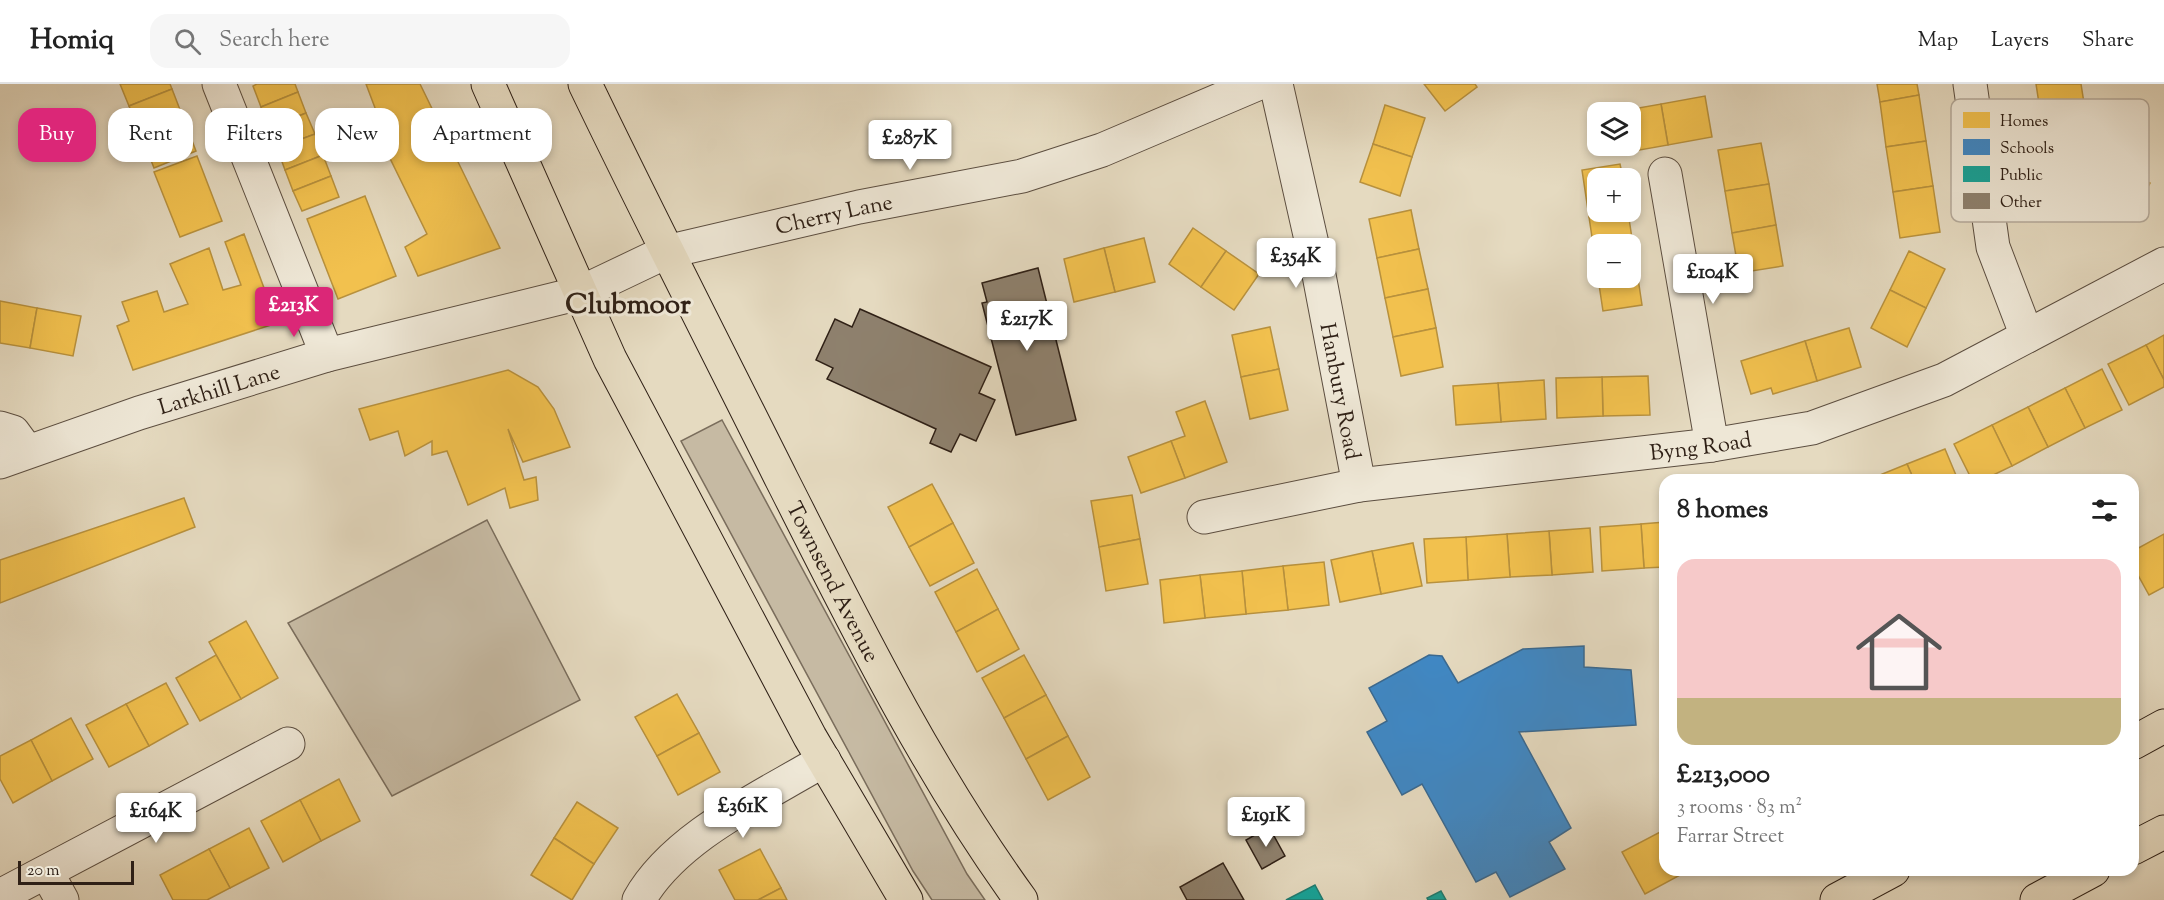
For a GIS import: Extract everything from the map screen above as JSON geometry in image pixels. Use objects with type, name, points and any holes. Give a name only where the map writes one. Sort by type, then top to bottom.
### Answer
[{"type":"main road","points":[[488,84],[610,359],[824,760],[906,900]]},
{"type":"main road","name":"Townsend Avenue","points":[[585,84],[666,252],[865,645],[980,843],[1021,900]]},
{"type":"main road","points":[[2139,740],[2164,726]]},
{"type":"main road","points":[[2139,845],[2164,832]]},
{"type":"main road","points":[[1837,900],[1882,876]]},
{"type":"main road","points":[[2037,900],[2082,876]]},
{"type":"street","points":[[219,84],[327,355]]},
{"type":"street","name":"Cherry Lane","points":[[580,293],[666,252],[859,207],[1022,176],[1102,150],[1257,84]]},
{"type":"street","name":"Hanbury Road","points":[[1276,84],[1319,275],[1359,485]]},
{"type":"street","points":[[1970,84],[1972,99]]},
{"type":"street","points":[[1665,174],[1712,445]]},
{"type":"street","points":[[1989,222],[1993,247],[2027,336]]},
{"type":"street","name":"Byng Road","points":[[1204,517],[1359,485],[1712,445],[1812,428],[1944,380],[2164,264]]},
{"type":"street","name":"Larkhill Lane","points":[[14,457],[327,355],[580,293]]},
{"type":"street","points":[[0,428],[13,432],[14,457]]},
{"type":"street","points":[[0,896],[54,887],[288,744]]},
{"type":"street","points":[[639,900],[662,870],[699,837],[824,760]]},
{"type":"shaded area","points":[[722,420],[967,874],[985,900],[932,900],[913,871],[681,441]]},
{"type":"shaded area","points":[[487,520],[580,700],[392,796],[288,623]]},
{"type":"building: Homes","points":[[120,84],[170,84],[172,89],[129,106]]},
{"type":"building: Homes","points":[[257,84],[295,84],[298,92],[261,107],[253,86]]},
{"type":"building: Homes","points":[[366,84],[420,84],[432,108],[411,108],[411,162],[458,162],[500,248],[418,276],[405,247],[427,234],[392,162],[399,162],[399,108],[375,108]]},
{"type":"building: Homes","points":[[1424,84],[1475,84],[1477,87],[1445,111]]},
{"type":"building: Homes","points":[[1877,84],[1917,84],[1919,95],[1880,102]]},
{"type":"building: Homes","points":[[2036,84],[2081,84],[2083,99],[2038,99]]},
{"type":"building: Homes","points":[[172,89],[179,108],[130,108],[129,106]]},
{"type":"building: Homes","points":[[298,92],[306,113],[303,114],[303,108],[261,107]]},
{"type":"building: Homes","points":[[1919,95],[1926,141],[1886,147],[1880,102]]},
{"type":"building: Homes","points":[[1705,96],[1712,137],[1668,145],[1661,104]]},
{"type":"building: Homes","points":[[1661,104],[1668,145],[1641,150],[1641,108]]},
{"type":"building: Homes","points":[[1385,105],[1425,118],[1412,157],[1373,144]]},
{"type":"building: Homes","points":[[306,113],[315,134],[303,138],[303,114]]},
{"type":"building: Homes","points":[[315,134],[315,158],[285,170],[282,162],[303,162],[303,138]]},
{"type":"building: Homes","points":[[1926,141],[1933,186],[1893,192],[1886,147]]},
{"type":"building: Homes","points":[[1761,143],[1769,184],[1725,191],[1718,150]]},
{"type":"building: Homes","points":[[1373,144],[1412,157],[1400,196],[1360,182]]},
{"type":"building: Homes","points":[[197,156],[222,221],[180,237],[154,172],[181,162],[193,162],[193,157]]},
{"type":"building: Homes","points":[[315,158],[315,162],[326,162],[331,176],[293,191],[285,170]]},
{"type":"building: Homes","points":[[152,162],[169,162],[154,168]]},
{"type":"building: Homes","points":[[1620,164],[1621,168],[1595,168]]},
{"type":"building: Homes","points":[[1587,169],[1587,204],[1582,170]]},
{"type":"building: Homes","points":[[331,176],[339,197],[302,211],[293,191]]},
{"type":"building: Homes","points":[[1769,184],[1776,225],[1732,233],[1725,191]]},
{"type":"building: Homes","points":[[1933,186],[1940,232],[1900,238],[1893,192]]},
{"type":"building: Homes","points":[[365,196],[396,276],[338,299],[307,219]]},
{"type":"building: Homes","points":[[1411,210],[1419,249],[1377,258],[1369,219]]},
{"type":"building: Homes","points":[[1590,222],[1630,222],[1631,234],[1592,234]]},
{"type":"building: Homes","points":[[1776,225],[1783,266],[1739,273],[1732,233]]},
{"type":"building: Homes","points":[[1193,228],[1226,251],[1201,287],[1169,264]]},
{"type":"building: Homes","points":[[244,234],[277,323],[133,370],[117,326],[129,321],[122,302],[157,291],[164,312],[188,304],[170,264],[209,248],[223,290],[241,285],[225,242]]},
{"type":"building: Homes","points":[[1144,238],[1155,282],[1115,292],[1104,248]]},
{"type":"building: Homes","points":[[1104,248],[1115,292],[1074,302],[1064,259]]},
{"type":"building: Homes","points":[[1419,249],[1428,289],[1385,298],[1377,258]]},
{"type":"building: Homes","points":[[1226,251],[1259,274],[1234,310],[1201,287]]},
{"type":"building: Homes","points":[[1909,251],[1945,269],[1926,308],[1890,290]]},
{"type":"building: Homes","points":[[1600,288],[1639,288],[1642,305],[1603,311]]},
{"type":"building: Homes","points":[[1428,289],[1436,328],[1393,337],[1385,298]]},
{"type":"building: Homes","points":[[1890,290],[1926,308],[1907,347],[1871,328]]},
{"type":"building: Homes","points":[[0,301],[37,308],[30,348],[0,343]]},
{"type":"building: Homes","points":[[37,308],[81,316],[73,356],[30,348]]},
{"type":"building: Homes","points":[[1270,327],[1279,369],[1241,377],[1232,335]]},
{"type":"building: Homes","points":[[1436,328],[1443,367],[1401,376],[1393,337]]},
{"type":"building: Homes","points":[[1849,328],[1861,367],[1817,381],[1805,341]]},
{"type":"building: Homes","points":[[2164,335],[2164,380],[2146,345]]},
{"type":"building: Homes","points":[[1805,341],[1817,381],[1773,394],[1771,388],[1751,394],[1741,361]]},
{"type":"building: Homes","points":[[2146,345],[2164,380],[2164,387],[2129,405],[2108,364]]},
{"type":"building: Homes","points":[[1279,369],[1288,410],[1250,419],[1241,377]]},
{"type":"building: Homes","points":[[2102,369],[2122,410],[2085,428],[2065,388]]},
{"type":"building: Homes","points":[[508,370],[538,387],[554,409],[570,447],[523,462],[508,429],[524,480],[536,477],[538,500],[510,508],[505,488],[468,505],[447,451],[432,455],[432,441],[405,456],[398,431],[370,440],[359,409]]},
{"type":"building: Homes","points":[[1648,376],[1650,415],[1603,416],[1602,377]]},
{"type":"building: Homes","points":[[1602,377],[1603,416],[1557,418],[1556,378]]},
{"type":"building: Homes","points":[[1544,380],[1546,419],[1501,422],[1498,383]]},
{"type":"building: Homes","points":[[1498,383],[1501,422],[1456,425],[1453,386]]},
{"type":"building: Homes","points":[[2065,388],[2085,428],[2048,447],[2028,407]]},
{"type":"building: Homes","points":[[1205,401],[1227,462],[1185,478],[1171,441],[1185,436],[1176,412]]},
{"type":"building: Homes","points":[[2028,407],[2048,447],[2012,466],[1992,425]]},
{"type":"building: Homes","points":[[1992,425],[2012,466],[1995,474],[1969,474],[1954,444]]},
{"type":"building: Homes","points":[[1171,441],[1185,478],[1141,493],[1128,457]]},
{"type":"building: Homes","points":[[1945,449],[1955,474],[1911,474],[1907,464]]},
{"type":"building: Homes","points":[[1907,464],[1911,474],[1882,474]]},
{"type":"building: Homes","points":[[932,484],[953,523],[909,547],[888,507]]},
{"type":"building: Homes","points":[[1132,495],[1140,539],[1099,547],[1091,501]]},
{"type":"building: Homes","points":[[184,498],[195,527],[0,603],[0,560]]},
{"type":"building: Homes","points":[[1659,522],[1659,567],[1644,568],[1641,524]]},
{"type":"building: Homes","points":[[953,523],[974,563],[930,586],[909,547]]},
{"type":"building: Homes","points":[[1641,524],[1644,568],[1602,571],[1600,527]]},
{"type":"building: Homes","points":[[1590,528],[1593,572],[1552,575],[1549,531]]},
{"type":"building: Homes","points":[[1549,531],[1552,575],[1510,577],[1507,534]]},
{"type":"building: Homes","points":[[1507,534],[1510,577],[1468,580],[1466,537]]},
{"type":"building: Homes","points":[[2164,534],[2164,587],[2149,595],[2139,577],[2139,548]]},
{"type":"building: Homes","points":[[1466,537],[1468,580],[1427,583],[1424,539]]},
{"type":"building: Homes","points":[[1140,539],[1148,584],[1106,591],[1099,547]]},
{"type":"building: Homes","points":[[1413,543],[1422,586],[1381,594],[1372,551]]},
{"type":"building: Homes","points":[[1372,551],[1381,594],[1340,602],[1331,560]]},
{"type":"building: Homes","points":[[1324,562],[1329,605],[1288,610],[1283,566]]},
{"type":"building: Homes","points":[[1283,566],[1288,610],[1246,614],[1242,571]]},
{"type":"building: Homes","points":[[977,569],[998,609],[956,632],[935,592]]},
{"type":"building: Homes","points":[[1242,571],[1246,614],[1205,618],[1200,575]]},
{"type":"building: Homes","points":[[1200,575],[1205,618],[1164,623],[1160,580]]},
{"type":"building: Homes","points":[[998,609],[1019,649],[977,672],[956,632]]},
{"type":"building: Homes","points":[[246,621],[278,678],[241,699],[209,642]]},
{"type":"building: Homes","points":[[216,655],[241,699],[200,721],[176,678]]},
{"type":"building: Homes","points":[[1024,655],[1046,695],[1004,718],[982,678]]},
{"type":"building: Homes","points":[[166,683],[188,724],[149,746],[126,704]]},
{"type":"building: Homes","points":[[677,694],[699,733],[657,756],[635,717]]},
{"type":"building: Homes","points":[[1046,695],[1068,736],[1026,759],[1004,718]]},
{"type":"building: Homes","points":[[126,704],[149,746],[109,767],[86,725]]},
{"type":"building: Homes","points":[[71,718],[93,759],[52,781],[31,740]]},
{"type":"building: Homes","points":[[699,733],[720,772],[678,795],[657,756]]},
{"type":"building: Homes","points":[[1068,736],[1090,777],[1048,800],[1026,759]]},
{"type":"building: Homes","points":[[31,740],[52,781],[13,803],[0,779],[0,756]]},
{"type":"building: Homes","points":[[339,779],[360,821],[321,841],[300,800]]},
{"type":"building: Homes","points":[[300,800],[321,841],[283,862],[261,821]]},
{"type":"building: Homes","points":[[577,802],[618,828],[594,864],[554,838]]},
{"type":"building: Homes","points":[[249,828],[269,868],[230,888],[209,849]]},
{"type":"building: Homes","points":[[1659,833],[1659,876],[1678,876],[1645,894],[1622,852]]},
{"type":"building: Homes","points":[[554,838],[594,864],[572,900],[531,875]]},
{"type":"building: Homes","points":[[209,849],[230,888],[207,900],[173,900],[160,875]]},
{"type":"building: Homes","points":[[760,849],[781,888],[758,900],[735,900],[719,870]]},
{"type":"building: Homes","points":[[781,888],[787,900],[758,900]]},
{"type":"building: Schools","points":[[1584,646],[1584,667],[1631,670],[1636,725],[1519,732],[1571,828],[1549,842],[1565,869],[1510,897],[1496,872],[1476,882],[1422,784],[1402,795],[1367,732],[1387,721],[1369,688],[1429,655],[1442,656],[1458,683],[1523,649]]},
{"type":"building: Public","points":[[1315,885],[1323,900],[1286,900]]},
{"type":"building: Public","points":[[1441,891],[1446,900],[1428,900],[1427,898]]},
{"type":"building: Other","points":[[1038,268],[1076,420],[1016,435],[982,303],[987,302],[982,283]]},
{"type":"building: Other","points":[[860,309],[991,367],[979,393],[995,400],[976,441],[960,434],[951,452],[930,443],[936,429],[827,379],[833,368],[816,360],[835,319],[852,327]]},
{"type":"building: Other","points":[[1269,827],[1285,856],[1262,869],[1246,840]]},
{"type":"building: Other","points":[[1223,863],[1244,900],[1187,900],[1180,887]]},
{"type":"district","name":"Clubmoor","points":[[628,303]]}]
